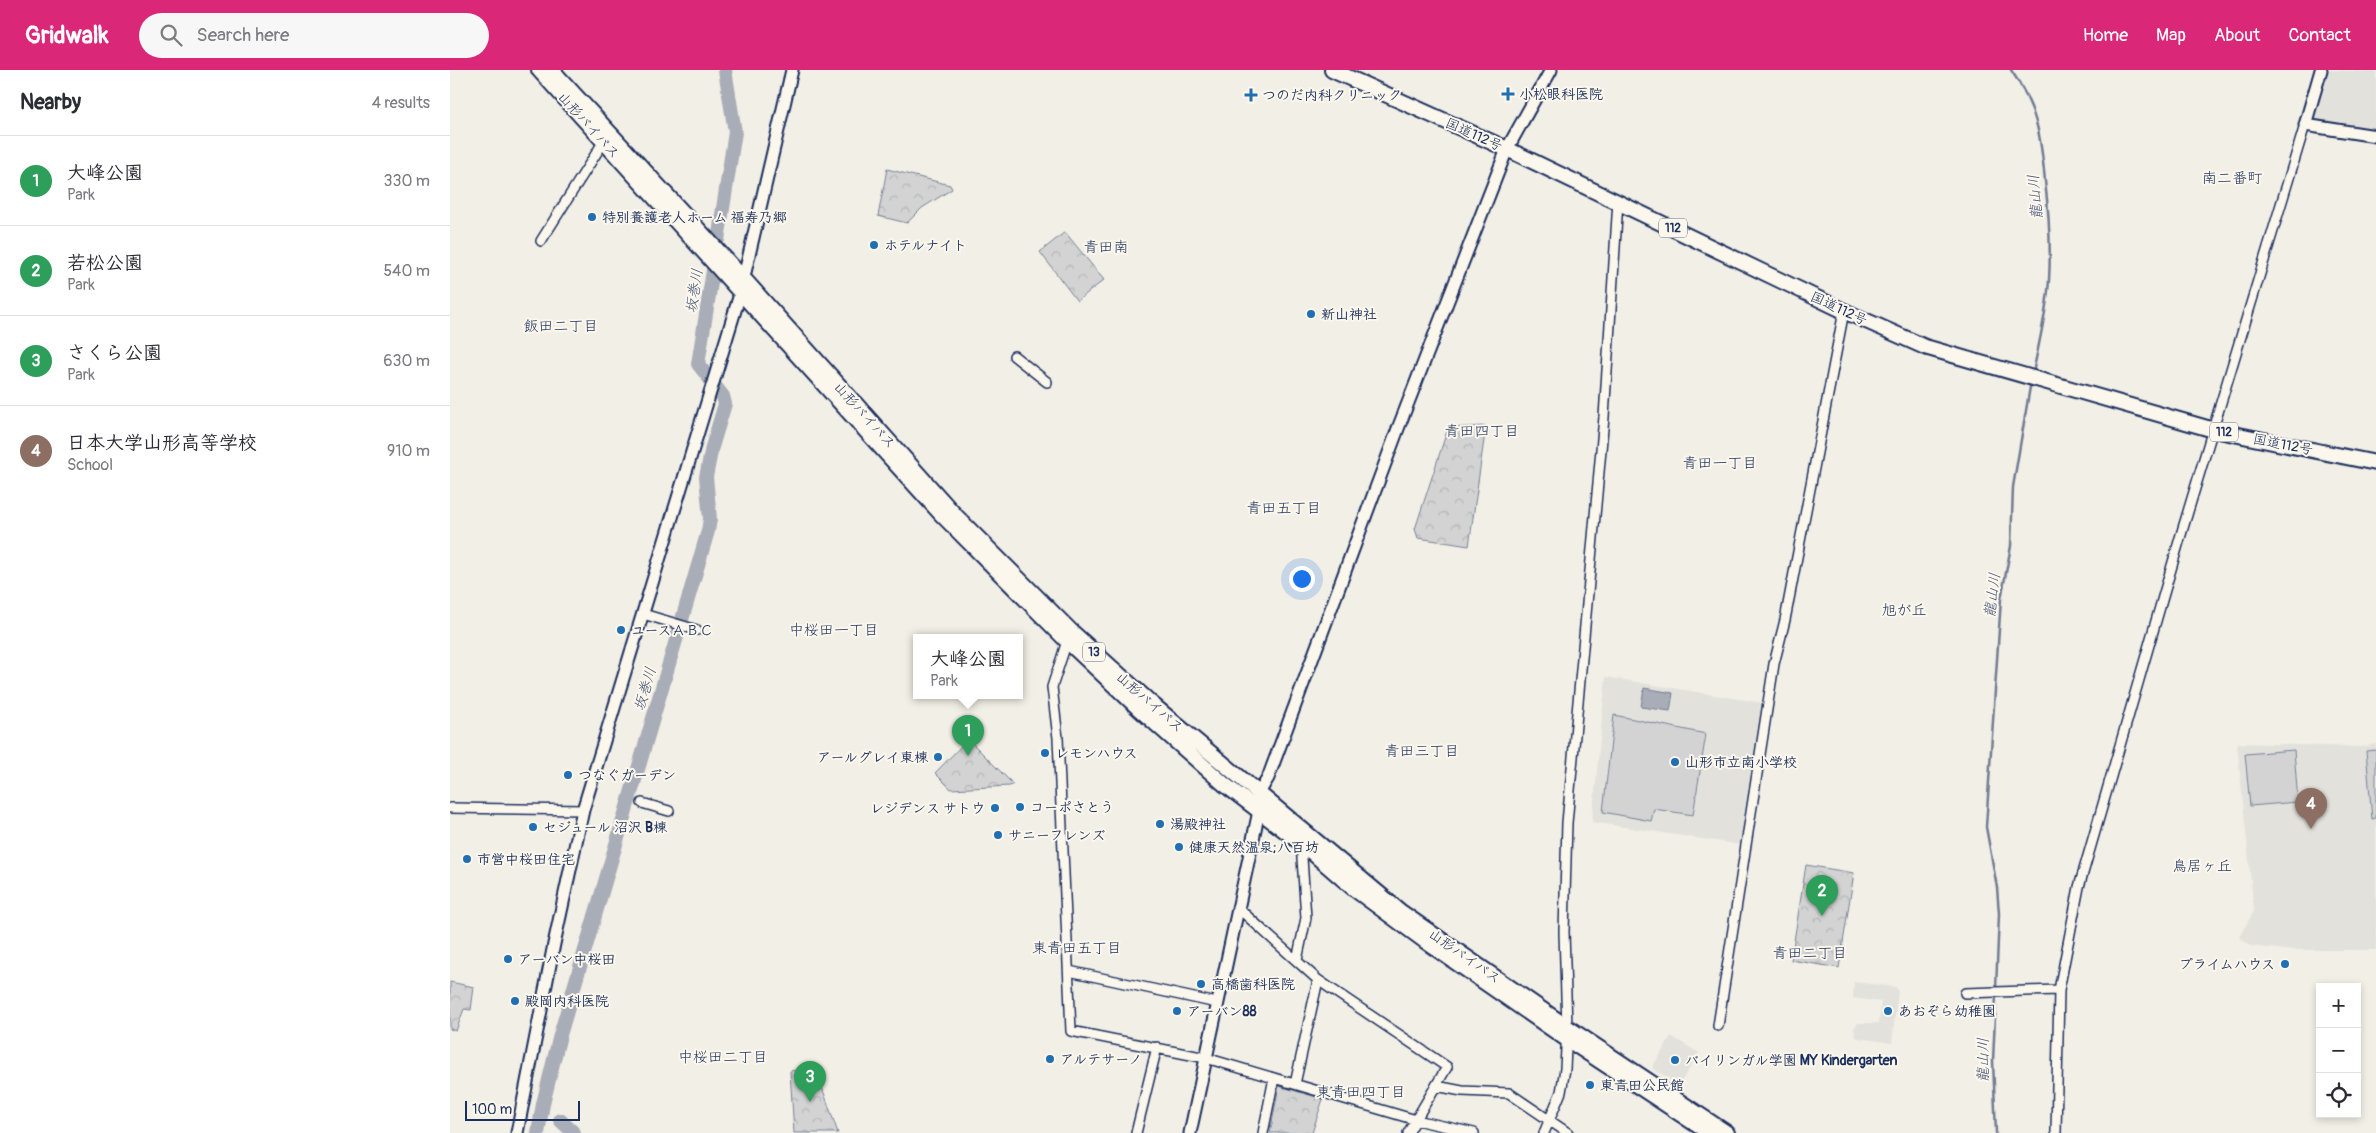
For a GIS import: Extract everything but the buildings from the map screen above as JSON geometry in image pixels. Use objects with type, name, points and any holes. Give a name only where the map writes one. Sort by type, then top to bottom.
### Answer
[{"type":"highway","points":[[533,70],[589,123]]},
{"type":"highway","name":"山形バイパス","points":[[539,70],[589,123],[604,134],[744,279],[955,515],[1071,631],[1152,704],[1401,912],[1708,1133]]},
{"type":"highway","name":"山形バイパス","points":[[552,70],[740,294],[941,514],[1067,641],[1181,746],[1259,811],[1301,843],[1353,888],[1425,941],[1727,1133]]},
{"type":"highway","points":[[559,70],[604,134]]},
{"type":"highway","name":"国道112号","points":[[1332,70],[1507,149],[1844,311],[1925,347],[2214,430],[2376,463]]},
{"type":"street","points":[[517,1133],[554,944],[583,810],[740,294],[792,70]]},
{"type":"street","points":[[1190,1133],[1259,811],[1259,793],[1268,778],[1399,426],[1507,149],[1552,70]]},
{"type":"street","points":[[2056,1133],[2059,990],[2079,887],[2156,619],[2321,70]]},
{"type":"street","points":[[2306,125],[2376,136]]},
{"type":"street","points":[[541,241],[604,134]]},
{"type":"street","points":[[1544,1133],[1561,1092],[1565,1069],[1564,932],[1568,823],[1604,417],[1618,201]]},
{"type":"street","points":[[1718,1026],[1774,664],[1787,611],[1844,311]]},
{"type":"street","points":[[1014,356],[1047,382]]},
{"type":"street","points":[[643,614],[697,630]]},
{"type":"street","points":[[1067,641],[1052,687],[1058,738],[1071,1031],[1206,1058],[1416,1120],[1472,1133]]},
{"type":"street","points":[[642,803],[669,811]]},
{"type":"street","points":[[450,808],[583,810]]},
{"type":"street","points":[[1297,960],[1306,918],[1301,843]]},
{"type":"street","points":[[1238,907],[1318,980],[1447,1067],[1408,1133]]},
{"type":"street","points":[[1069,971],[1217,1003]]},
{"type":"street","points":[[1295,1084],[1318,980]]},
{"type":"street","points":[[1965,993],[2059,990]]},
{"type":"street","points":[[1136,1133],[1158,1047]]},
{"type":"street","points":[[1263,1133],[1274,1078]]},
{"type":"street","points":[[1436,1086],[1462,1091],[1508,1093],[1568,1133]]},
{"type":"shaded area","points":[[2326,70],[2376,72],[2376,131],[2316,123],[2314,116]]},
{"type":"shaded area","name":"山形市立南小学校","points":[[1606,677],[1763,703],[1741,845],[1592,822]]},
{"type":"shaded area","points":[[1644,688],[1673,693],[1670,711],[1641,707]]},
{"type":"shaded area","points":[[2237,743],[2361,747],[2376,744],[2376,950],[2285,950],[2251,946],[2239,937],[2254,911]]},
{"type":"shaded area","name":"あおぞら幼稚園","points":[[1854,982],[1896,987],[1898,991],[1892,1043],[1855,1036],[1854,1028],[1858,1023],[1879,1023],[1881,1002],[1853,998]]},
{"type":"shaded area","name":"バイリンガル学園 MY Kindergarten","points":[[1671,1036],[1699,1053],[1679,1085],[1652,1068]]},
{"type":"green space","points":[[887,169],[950,185],[952,189],[922,208],[907,223],[878,216]]},
{"type":"green space","points":[[1065,232],[1104,280],[1077,301],[1040,252]]},
{"type":"green space","points":[[1486,426],[1469,546],[1418,538],[1415,529],[1448,428]]},
{"type":"green space","points":[[1614,715],[1706,734],[1693,815],[1654,809],[1651,821],[1603,812]]},
{"type":"green space","points":[[968,739],[1013,784],[1010,786],[951,789],[935,773]]},
{"type":"green space","points":[[2294,750],[2298,802],[2250,806],[2245,754]]},
{"type":"green space","points":[[2376,750],[2376,818],[2372,819],[2366,751]]},
{"type":"green space","points":[[1806,865],[1854,873],[1839,968],[1791,960]]},
{"type":"green space","points":[[450,982],[474,987],[471,1010],[464,1009],[456,1031],[450,1029]]},
{"type":"green space","points":[[815,1067],[838,1133],[794,1133],[790,1071]]},
{"type":"green space","points":[[1279,1086],[1323,1099],[1312,1133],[1270,1133]]},
{"type":"waterway","name":"坂巻川","points":[[718,240],[735,132],[725,70]]},
{"type":"waterway","name":"龍山川","points":[[2011,70],[2027,97],[2036,123],[2042,150],[2049,218],[2048,292],[2033,373]]},
{"type":"waterway","name":"坂巻川","points":[[538,1133],[560,1035],[708,531],[710,519],[706,477],[712,447],[725,404],[723,396],[698,364],[715,258]]},
{"type":"waterway","name":"龍山川","points":[[1996,989],[1999,914],[1997,887],[1986,827],[2001,599],[2011,546],[2013,487],[2031,381]]},
{"type":"waterway","name":"龍山川","points":[[1996,995],[1993,1061],[1996,1133]]},
{"type":"waterway","points":[[560,1120],[574,1133]]},
{"type":"place","name":"小松眼科医院","points":[[1508,94]]},
{"type":"place","name":"つのだ内科クリニック","points":[[1251,95]]},
{"type":"place","name":"特別養護老人ホーム 福寿乃郷","points":[[592,217]]},
{"type":"place","name":"ホテルナイト","points":[[874,245]]},
{"type":"place","name":"新山神社","points":[[1311,314]]},
{"type":"place","name":"ユースＡＢＣ","points":[[621,630]]},
{"type":"place","name":"レモンハウス","points":[[1045,753]]},
{"type":"place","name":"大峰公園","points":[[968,756]]},
{"type":"place","name":"アールグレイ東棟","points":[[938,757]]},
{"type":"place","name":"山形市立南小学校","points":[[1675,762]]},
{"type":"place","name":"つなぐガーデン","points":[[568,775]]},
{"type":"place","name":"コーポさとう","points":[[1020,807]]},
{"type":"place","name":"レジデンス サトウ","points":[[995,808]]},
{"type":"place","name":"湯殿神社","points":[[1160,824]]},
{"type":"place","name":"セジュール 沼沢 B棟","points":[[533,827]]},
{"type":"place","name":"日本大学山形高等学校","points":[[2311,829]]},
{"type":"place","name":"サニーフレンズ","points":[[998,835]]},
{"type":"place","name":"健康天然温泉;八百坊","points":[[1179,847]]},
{"type":"place","name":"市営中桜田住宅","points":[[467,859]]},
{"type":"place","name":"若松公園","points":[[1822,916]]},
{"type":"place","name":"アーバン中桜田","points":[[508,959]]},
{"type":"place","name":"プライムハウス","points":[[2285,964]]},
{"type":"place","name":"高橋歯科医院","points":[[1201,984]]},
{"type":"place","name":"殿岡内科医院","points":[[515,1001]]},
{"type":"place","name":"アーバン88","points":[[1177,1011]]},
{"type":"place","name":"あおぞら幼稚園","points":[[1888,1011]]},
{"type":"place","name":"アルテサーノ","points":[[1050,1059]]},
{"type":"place","name":"バイリンガル学園 MY Kindergarten","points":[[1675,1060]]},
{"type":"place","name":"東青田公民館","points":[[1590,1085]]},
{"type":"place","name":"さくら公園","points":[[810,1102]]},
{"type":"district","name":"南二番町","points":[[2232,178]]},
{"type":"district","name":"青田南","points":[[1106,247]]},
{"type":"district","name":"飯田二丁目","points":[[561,326]]},
{"type":"district","name":"青田四丁目","points":[[1482,431]]},
{"type":"district","name":"青田一丁目","points":[[1720,463]]},
{"type":"district","name":"青田五丁目","points":[[1284,508]]},
{"type":"district","name":"旭が丘","points":[[1904,610]]},
{"type":"district","name":"中桜田一丁目","points":[[834,630]]},
{"type":"district","name":"青田三丁目","points":[[1422,751]]},
{"type":"district","name":"鳥居ヶ丘","points":[[2202,866]]},
{"type":"district","name":"東青田五丁目","points":[[1077,948]]},
{"type":"district","name":"青田二丁目","points":[[1810,953]]},
{"type":"district","name":"中桜田二丁目","points":[[723,1057]]},
{"type":"district","name":"東青田四丁目","points":[[1361,1092]]}]
